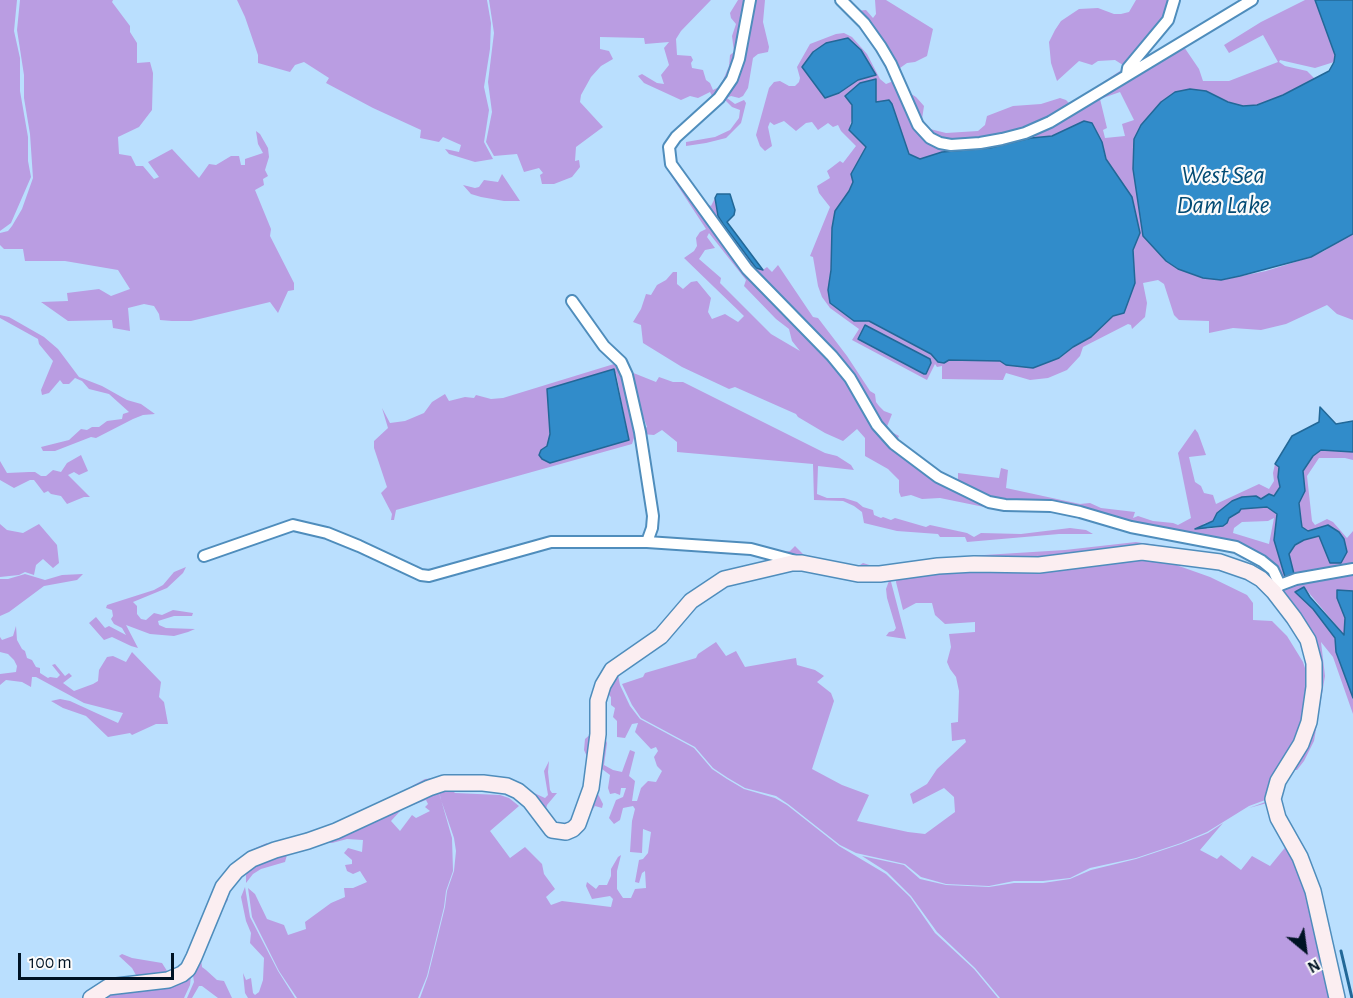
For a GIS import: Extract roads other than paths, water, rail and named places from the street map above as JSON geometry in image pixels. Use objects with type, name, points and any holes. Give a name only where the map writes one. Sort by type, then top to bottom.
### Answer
[{"type":"street","points":[[750,0],[739,59],[732,79],[720,98],[676,137],[669,147],[671,164],[747,269],[832,356],[850,378],[877,425],[894,444],[938,477],[989,501],[1005,505],[1051,506],[1131,527],[1236,547],[1262,561],[1273,570],[1277,588],[1308,640],[1312,652],[1314,674],[1312,706],[1306,732],[1278,781],[1273,799],[1278,818],[1300,857],[1313,891],[1337,998]]},
{"type":"street","points":[[841,0],[864,23],[881,46],[918,125],[930,138],[951,145],[980,143],[1025,133],[1057,118],[1252,0]]},
{"type":"street","points":[[1127,75],[1128,68],[1168,20],[1174,0]]},
{"type":"street","points":[[572,301],[604,346],[621,362],[627,375],[640,432],[653,516],[647,542]]},
{"type":"street","points":[[204,556],[293,525],[327,533],[421,575],[429,576],[551,542],[647,542],[751,549],[802,563],[858,574],[880,574],[962,564],[1039,565],[1142,552],[1220,562],[1237,567],[1277,588],[1321,573],[1353,569]]},
{"type":"street","points":[[90,998],[108,987],[168,980],[188,969],[223,887],[236,871],[252,860],[275,849],[336,831],[429,788],[444,783],[483,783],[507,786],[518,791],[530,801],[552,830],[566,832],[573,829],[582,816],[591,788],[598,734],[598,701],[603,685],[612,670],[661,636],[691,601],[724,579],[802,563]]},
{"type":"water","name":"West Sea Dam Lake","points":[[1315,0],[1353,0],[1353,234],[1311,257],[1221,280],[1203,278],[1178,269],[1166,261],[1143,236],[1133,169],[1134,139],[1141,125],[1161,102],[1175,92],[1190,89],[1206,91],[1228,102],[1243,106],[1257,105],[1283,95],[1329,71],[1335,55]]},
{"type":"water","points":[[848,38],[861,50],[876,75],[858,80],[839,93],[825,98],[802,67],[813,52],[826,43]]},
{"type":"water","points":[[876,79],[876,102],[889,100],[909,154],[920,159],[942,152],[990,148],[1031,138],[1052,136],[1084,121],[1092,123],[1102,142],[1106,159],[1132,197],[1140,233],[1133,250],[1135,283],[1124,313],[1113,316],[1091,337],[1059,358],[1033,368],[1006,365],[1000,361],[949,360],[944,363],[938,362],[931,354],[869,321],[854,321],[830,303],[828,290],[835,211],[849,191],[853,182],[851,174],[866,147],[849,130],[852,123],[852,105],[845,96],[860,83]]},
{"type":"water","points":[[717,194],[730,194],[735,210],[734,215],[727,222],[763,270],[756,268],[718,216],[715,198]]},
{"type":"water","points":[[865,325],[930,359],[931,363],[926,374],[858,339]]},
{"type":"water","points":[[614,369],[629,440],[550,463],[542,459],[539,455],[541,450],[547,446],[550,434],[547,389]]},
{"type":"water","points":[[1320,407],[1336,424],[1353,421],[1353,452],[1321,450],[1313,456],[1303,471],[1305,491],[1299,503],[1301,520],[1302,527],[1308,531],[1328,525],[1339,532],[1344,539],[1347,552],[1341,563],[1330,563],[1319,536],[1295,545],[1289,554],[1294,574],[1285,577],[1274,540],[1277,514],[1267,507],[1241,509],[1223,526],[1195,529],[1213,521],[1217,513],[1232,501],[1242,497],[1256,496],[1261,499],[1269,494],[1274,496],[1280,487],[1279,467],[1275,464],[1292,436],[1319,422]]},
{"type":"water","points":[[1304,587],[1344,635],[1345,618],[1337,598],[1337,590],[1353,591],[1353,698],[1336,652],[1335,638],[1313,609],[1295,592]]},
{"type":"waterway","points":[[1341,951],[1352,998]]}]
